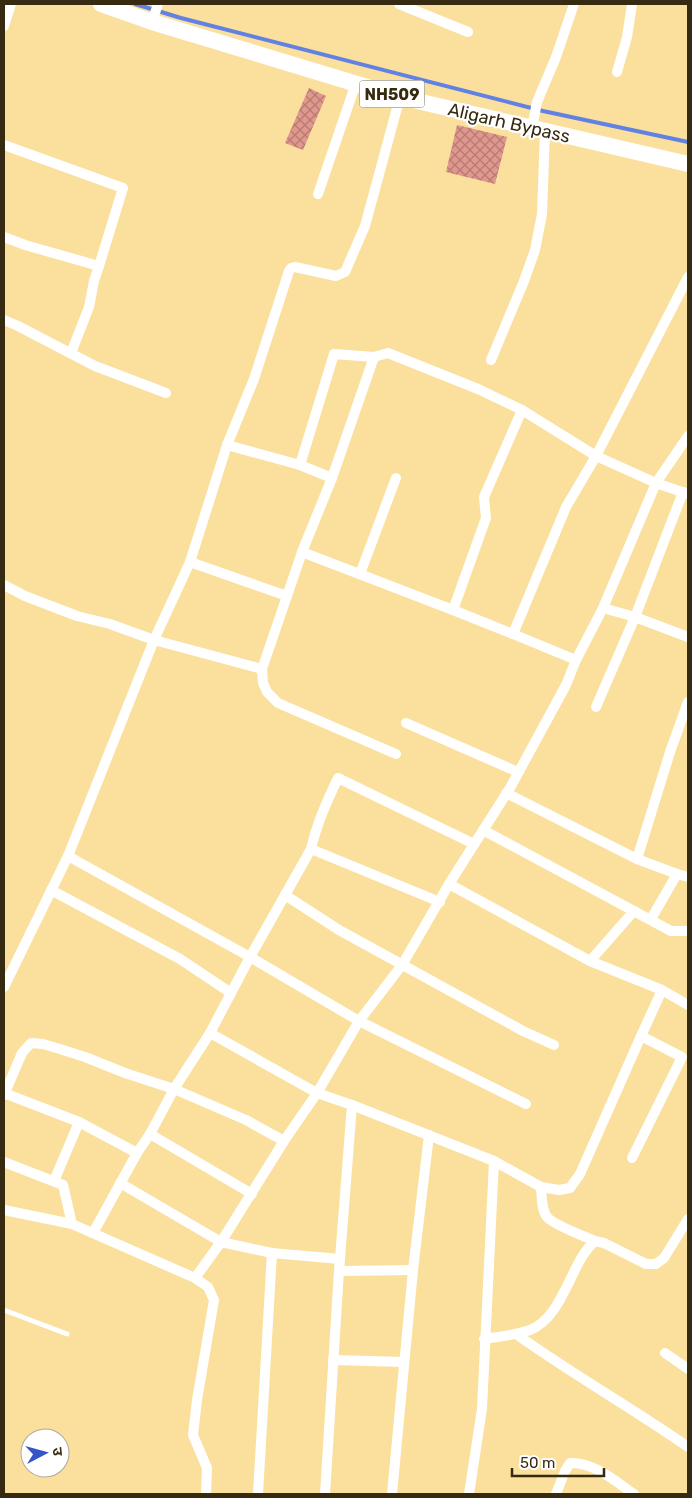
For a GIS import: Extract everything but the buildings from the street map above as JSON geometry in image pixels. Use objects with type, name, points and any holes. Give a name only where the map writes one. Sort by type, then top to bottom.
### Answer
[{"type":"highway","name":"Aligarh Bypass","points":[[101,4],[155,13],[400,97],[537,126],[688,164]]},
{"type":"street","points":[[4,26],[11,4]]},
{"type":"street","points":[[399,4],[468,32]]},
{"type":"street","points":[[490,360],[524,281],[535,250],[542,214],[537,102],[556,57],[574,4]]},
{"type":"street","points":[[617,72],[628,37],[632,4]]},
{"type":"street","points":[[318,194],[356,83]]},
{"type":"street","points":[[4,985],[68,856],[154,640],[190,562],[227,445],[254,379],[288,271],[295,267],[336,276],[341,275],[348,267],[364,226],[400,97]]},
{"type":"street","points":[[4,145],[123,188],[94,282],[89,307],[71,353]]},
{"type":"street","points":[[4,237],[25,245],[99,266]]},
{"type":"street","points":[[513,634],[566,507],[596,456],[688,277]]},
{"type":"street","points":[[4,320],[95,366],[166,393]]},
{"type":"street","points":[[300,465],[334,354],[374,357],[388,353],[478,389],[522,410],[596,456],[686,493],[596,706]]},
{"type":"street","points":[[374,357],[332,478],[302,552],[262,669],[263,683],[267,692],[278,703],[396,754]]},
{"type":"street","points":[[453,610],[486,518],[484,496],[522,410]]},
{"type":"street","points":[[195,1278],[221,1242],[284,1141],[317,1093],[359,1021],[402,965],[506,793],[566,684],[576,660],[603,608],[656,482],[688,436]]},
{"type":"street","points":[[227,445],[300,465],[332,478]]},
{"type":"street","points":[[360,574],[396,478]]},
{"type":"street","points":[[302,552],[576,660]]},
{"type":"street","points":[[190,562],[287,596]]},
{"type":"street","points":[[4,585],[25,596],[77,616],[110,624],[154,640],[262,669]]},
{"type":"street","points":[[603,608],[635,617],[688,637]]},
{"type":"street","points":[[637,859],[670,752],[688,706]]},
{"type":"street","points":[[406,723],[518,772]]},
{"type":"street","points":[[93,1233],[174,1089],[210,1033],[250,957],[312,849],[315,831],[321,814],[338,778],[474,844]]},
{"type":"street","points":[[506,793],[637,859],[688,877]]},
{"type":"street","points":[[483,830],[671,931],[688,930]]},
{"type":"street","points":[[312,849],[440,902]]},
{"type":"street","points":[[68,856],[250,957],[359,1021],[526,1104]]},
{"type":"street","points":[[650,919],[677,874]]},
{"type":"street","points":[[450,884],[590,961],[662,990],[688,1005]]},
{"type":"street","points":[[51,890],[180,960],[231,993]]},
{"type":"street","points":[[285,895],[339,930],[523,1031],[554,1045]]},
{"type":"street","points":[[590,961],[634,911]]},
{"type":"street","points":[[210,1033],[317,1093],[494,1161],[541,1187],[559,1190],[570,1188],[580,1174],[662,990]]},
{"type":"street","points":[[632,1158],[682,1057],[641,1036]]},
{"type":"street","points":[[137,1153],[80,1122],[4,1094],[22,1053],[31,1044],[43,1044],[68,1052],[174,1089],[246,1120],[284,1141]]},
{"type":"street","points":[[325,1494],[352,1105]]},
{"type":"street","points":[[54,1181],[80,1122]]},
{"type":"street","points":[[150,1134],[252,1194]]},
{"type":"street","points":[[392,1494],[428,1135]]},
{"type":"street","points":[[469,1494],[482,1409],[494,1161]]},
{"type":"street","points":[[4,1162],[62,1185],[72,1224]]},
{"type":"street","points":[[120,1183],[221,1242],[272,1253],[340,1259]]},
{"type":"street","points":[[541,1187],[542,1206],[547,1217],[559,1225],[646,1264],[656,1264],[664,1258],[688,1219]]},
{"type":"street","points":[[4,1210],[72,1224],[195,1278],[208,1288],[214,1300],[193,1435],[207,1468],[206,1494]]},
{"type":"street","points":[[484,1339],[516,1334],[531,1329],[544,1321],[557,1305],[585,1250],[595,1241]]},
{"type":"street","points":[[258,1494],[272,1253]]},
{"type":"street","points":[[339,1271],[413,1270]]},
{"type":"street","points":[[516,1334],[688,1447]]},
{"type":"street","points":[[665,1353],[688,1369]]},
{"type":"street","points":[[334,1360],[404,1362]]},
{"type":"street","points":[[556,1494],[565,1470],[570,1463],[581,1462],[598,1470],[634,1494]]},
{"type":"lane","points":[[4,1310],[66,1334]]},
{"type":"waterway","points":[[135,4],[181,18],[543,111],[688,142]]}]
